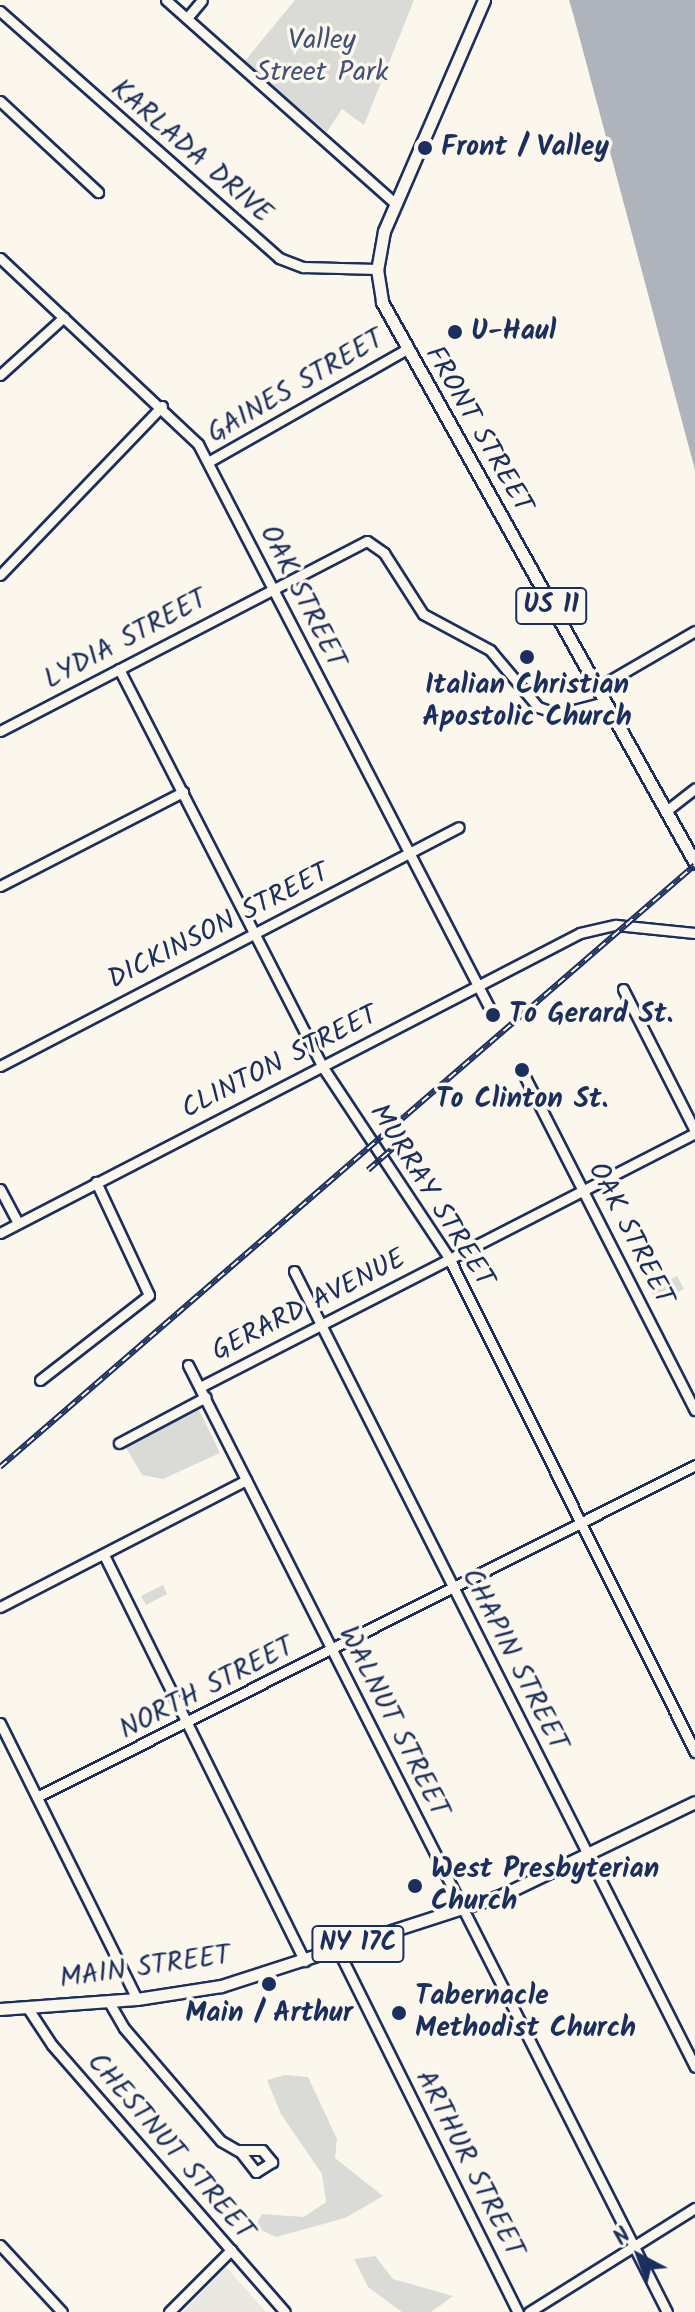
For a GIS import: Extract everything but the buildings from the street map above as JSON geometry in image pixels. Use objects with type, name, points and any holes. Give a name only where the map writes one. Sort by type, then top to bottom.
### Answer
[{"type":"main road","name":"FRONT STREET","points":[[484,0],[395,203],[377,269],[385,311],[695,863]]},
{"type":"main road","name":"MAIN STREET","points":[[0,2009],[109,2002],[221,1986],[305,1961],[463,1909],[589,1856],[695,1802]]},
{"type":"street","points":[[166,0],[395,203]]},
{"type":"street","points":[[187,18],[202,0]]},
{"type":"street","name":"KARLADA DRIVE","points":[[0,11],[279,258],[303,267],[377,269]]},
{"type":"street","points":[[0,101],[98,192]]},
{"type":"street","name":"OAK STREET","points":[[0,258],[162,406],[198,444],[491,1011]]},
{"type":"street","points":[[0,375],[64,317]]},
{"type":"street","name":"GAINES STREET","points":[[208,462],[405,350]]},
{"type":"street","points":[[0,575],[162,406]]},
{"type":"street","name":"LYDIA STREET","points":[[0,731],[367,541],[384,553],[423,614],[490,650],[538,707],[558,714],[605,702]]},
{"type":"street","points":[[597,688],[695,631]]},
{"type":"street","name":"MURRAY STREET","points":[[119,669],[322,1066],[449,1258],[695,1752]]},
{"type":"street","points":[[666,811],[695,788]]},
{"type":"street","points":[[0,886],[183,792]]},
{"type":"street","name":"DICKINSON STREET","points":[[0,1066],[459,827]]},
{"type":"street","name":"CLINTON STREET","points":[[0,1233],[580,933],[616,925],[695,933]]},
{"type":"street","points":[[623,989],[695,1132]]},
{"type":"street","name":"OAK STREET","points":[[525,1077],[695,1410]]},
{"type":"street","name":"GERARD AVENUE","points":[[200,1387],[695,1132]]},
{"type":"street","points":[[40,1380],[149,1295],[96,1182]]},
{"type":"street","points":[[0,1189],[18,1223]]},
{"type":"street","name":"CHAPIN STREET","points":[[294,1271],[695,2067]]},
{"type":"street","name":"WALNUT STREET","points":[[188,1365],[667,2312]]},
{"type":"street","name":"GERARD AVENUE","points":[[119,1443],[206,1397]]},
{"type":"street","name":"NORTH STREET","points":[[37,1797],[187,1725],[695,1465]]},
{"type":"street","points":[[0,1607],[246,1480]]},
{"type":"street","points":[[104,1555],[305,1961]]},
{"type":"street","points":[[0,1723],[137,1999]]},
{"type":"street","name":"ARTHUR STREET","points":[[338,1950],[518,2312]]},
{"type":"street","points":[[109,2002],[124,2028],[212,2130],[238,2151]]},
{"type":"street","name":"CHESTNUT STREET","points":[[27,2007],[52,2045],[285,2312]]},
{"type":"street","points":[[529,2312],[695,2208]]},
{"type":"street","points":[[0,2245],[62,2312]]},
{"type":"street","points":[[169,2312],[231,2250]]},
{"type":"shaded area","points":[[569,0],[695,0],[695,470],[574,17]]},
{"type":"shaded area","points":[[226,2267],[266,2312],[183,2312]]},
{"type":"green space","name":"Valley Street Park","points":[[295,0],[414,0],[364,125],[342,109],[327,132],[244,62]]},
{"type":"green space","points":[[677,1276],[684,1289],[657,1303],[650,1289]]},
{"type":"green space","points":[[198,1408],[220,1453],[163,1479],[142,1475],[125,1446]]},
{"type":"green space","points":[[163,1585],[167,1594],[146,1605],[141,1596]]},
{"type":"green space","points":[[285,2075],[308,2077],[337,2139],[335,2158],[383,2196],[345,2218],[276,2237],[255,2227],[262,2214],[304,2217],[326,2202],[322,2174],[281,2114],[267,2080]]},
{"type":"green space","points":[[375,2256],[393,2279],[453,2296],[431,2312],[402,2312],[368,2287],[354,2259]]},
{"type":"railway","points":[[0,1467],[695,865]]},
{"type":"railway","points":[[368,1170],[401,1141]]},
{"type":"place","name":"Front / Valley","points":[[425,148]]},
{"type":"place","name":"U-Haul","points":[[455,332]]},
{"type":"place","name":"Italian Christian Apostolic Church","points":[[527,657]]},
{"type":"place","name":"To Gerard St.","points":[[493,1015]]},
{"type":"place","name":"To Clinton St.","points":[[522,1070]]},
{"type":"place","name":"West Presbyterian Church","points":[[415,1886]]},
{"type":"place","name":"Main / Arthur","points":[[269,1984]]},
{"type":"place","name":"Tabernacle Methodist Church","points":[[399,2013]]}]
